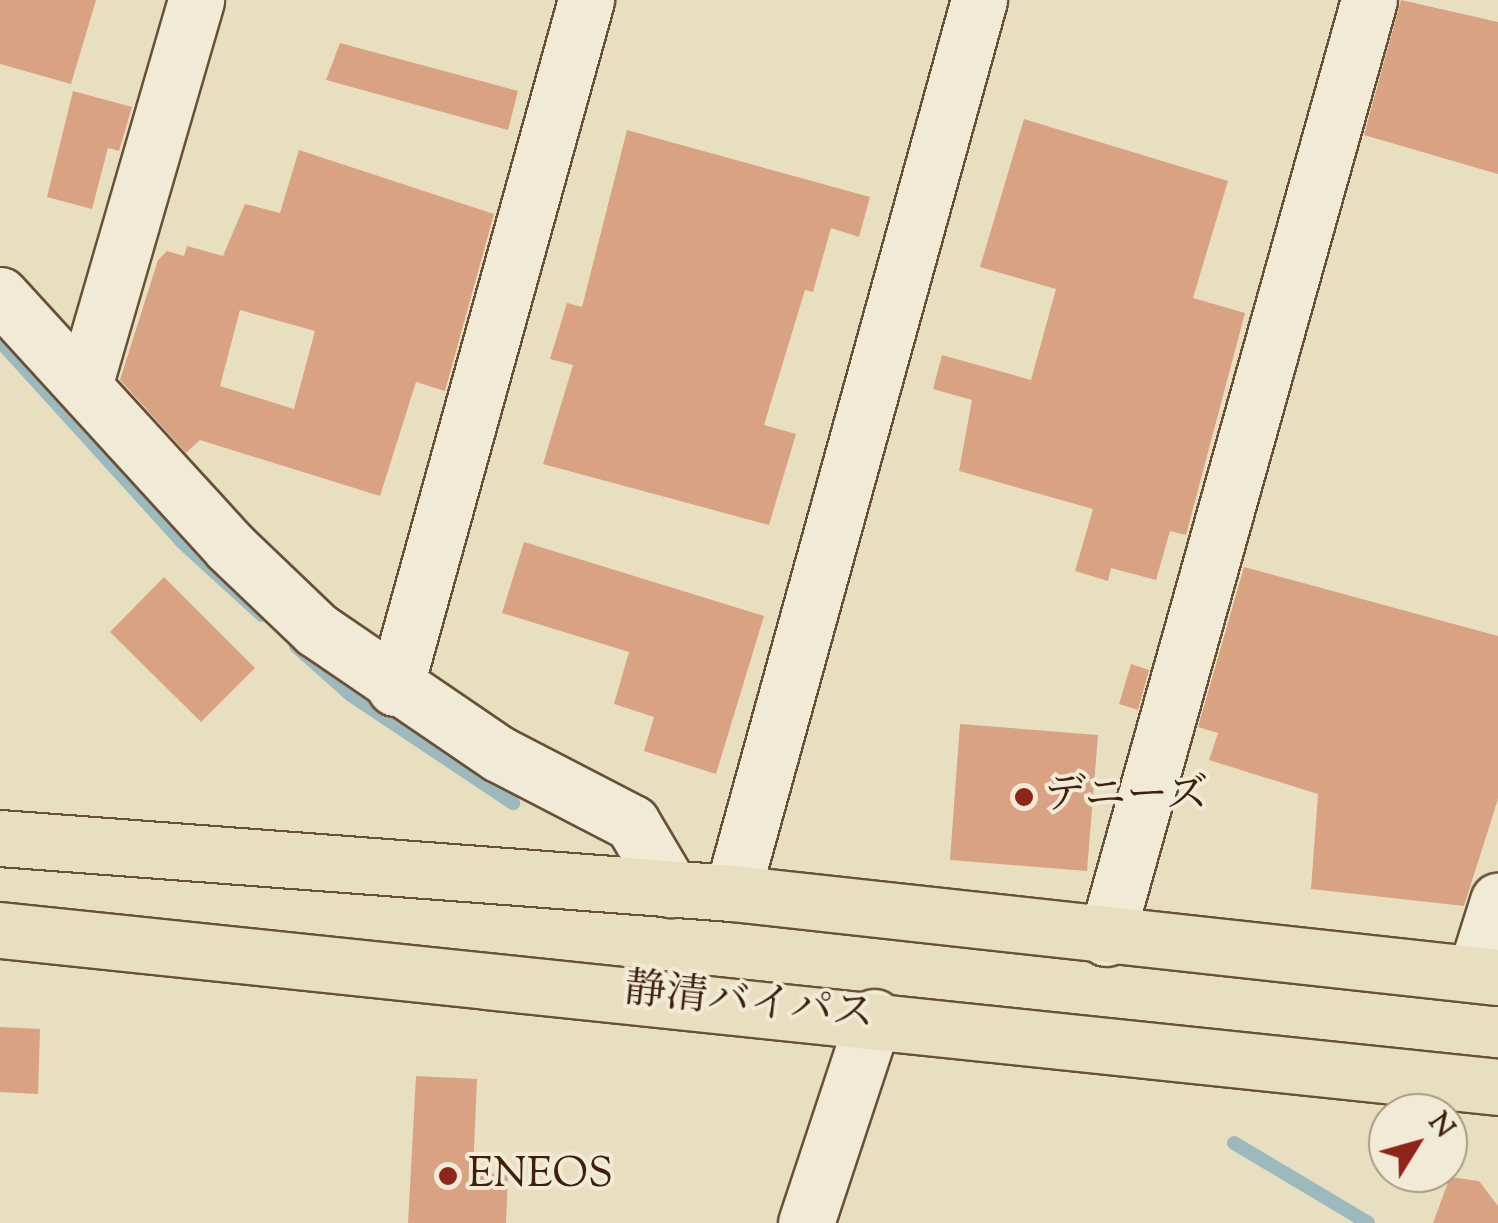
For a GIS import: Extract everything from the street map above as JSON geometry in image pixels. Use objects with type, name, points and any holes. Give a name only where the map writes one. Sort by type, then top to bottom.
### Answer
[{"type":"highway","points":[[0,838],[732,893],[1106,938],[1487,975]]},
{"type":"highway","name":"静清バイパス","points":[[0,930],[874,1016],[1498,1087]]},
{"type":"street","points":[[84,386],[196,0]]},
{"type":"street","points":[[394,688],[586,0]]},
{"type":"street","points":[[732,893],[979,0]]},
{"type":"street","points":[[1106,938],[1369,0]]},
{"type":"street","points":[[0,294],[230,548],[317,630],[394,688],[499,754],[632,822],[672,890]]},
{"type":"street","points":[[1487,975],[1498,902]]},
{"type":"street","points":[[806,1223],[874,1016]]},
{"type":"building","points":[[0,0],[96,0],[71,84],[0,64]]},
{"type":"building","points":[[1401,0],[1498,22],[1498,174],[1364,135]]},
{"type":"building","points":[[340,43],[518,91],[508,130],[326,80]]},
{"type":"building","points":[[73,91],[132,107],[119,151],[108,148],[92,209],[47,197]]},
{"type":"building","points":[[1024,119],[1228,181],[1193,298],[1245,313],[1186,535],[1170,531],[1156,580],[1111,568],[1108,581],[1075,571],[1093,509],[959,471],[972,400],[933,389],[942,355],[1031,380],[1056,289],[980,267]]},
{"type":"building","points":[[627,130],[870,197],[859,237],[831,228],[813,292],[805,290],[764,425],[796,434],[769,525],[543,464],[573,365],[550,359],[567,303],[582,307]]},
{"type":"building","points":[[299,150],[494,214],[445,391],[416,382],[380,496],[200,440],[186,453],[120,380],[158,260],[167,251],[184,256],[187,246],[223,256],[245,204],[280,213]],"holes":[[[240,310],[315,331],[294,409],[220,386]]]},
{"type":"building","points":[[524,542],[764,616],[716,774],[644,751],[654,717],[614,704],[629,652],[502,613]]},
{"type":"building","points":[[1244,567],[1498,636],[1498,799],[1464,906],[1311,889],[1318,794],[1209,760],[1218,733],[1198,727]]},
{"type":"building","points":[[164,577],[255,668],[201,722],[110,632]]},
{"type":"building","points":[[1131,664],[1149,670],[1138,710],[1119,704]]},
{"type":"building","name":"デニーズ","points":[[960,724],[1098,735],[1087,871],[950,860]]},
{"type":"building","points":[[0,1027],[40,1029],[38,1094],[0,1092]]},
{"type":"building","points":[[416,1076],[477,1079],[473,1172],[508,1175],[506,1223],[408,1223]]},
{"type":"building","points":[[1468,1179],[1479,1181],[1498,1206],[1498,1223],[1433,1223],[1444,1193],[1468,1193]]},
{"type":"waterway","points":[[0,341],[182,542],[262,615]]},
{"type":"waterway","points":[[296,646],[351,695],[513,803]]},
{"type":"waterway","points":[[1234,1143],[1368,1223]]},
{"type":"place","name":"デニーズ","points":[[1024,797]]},
{"type":"place","name":"ENEOS","points":[[448,1176]]}]
